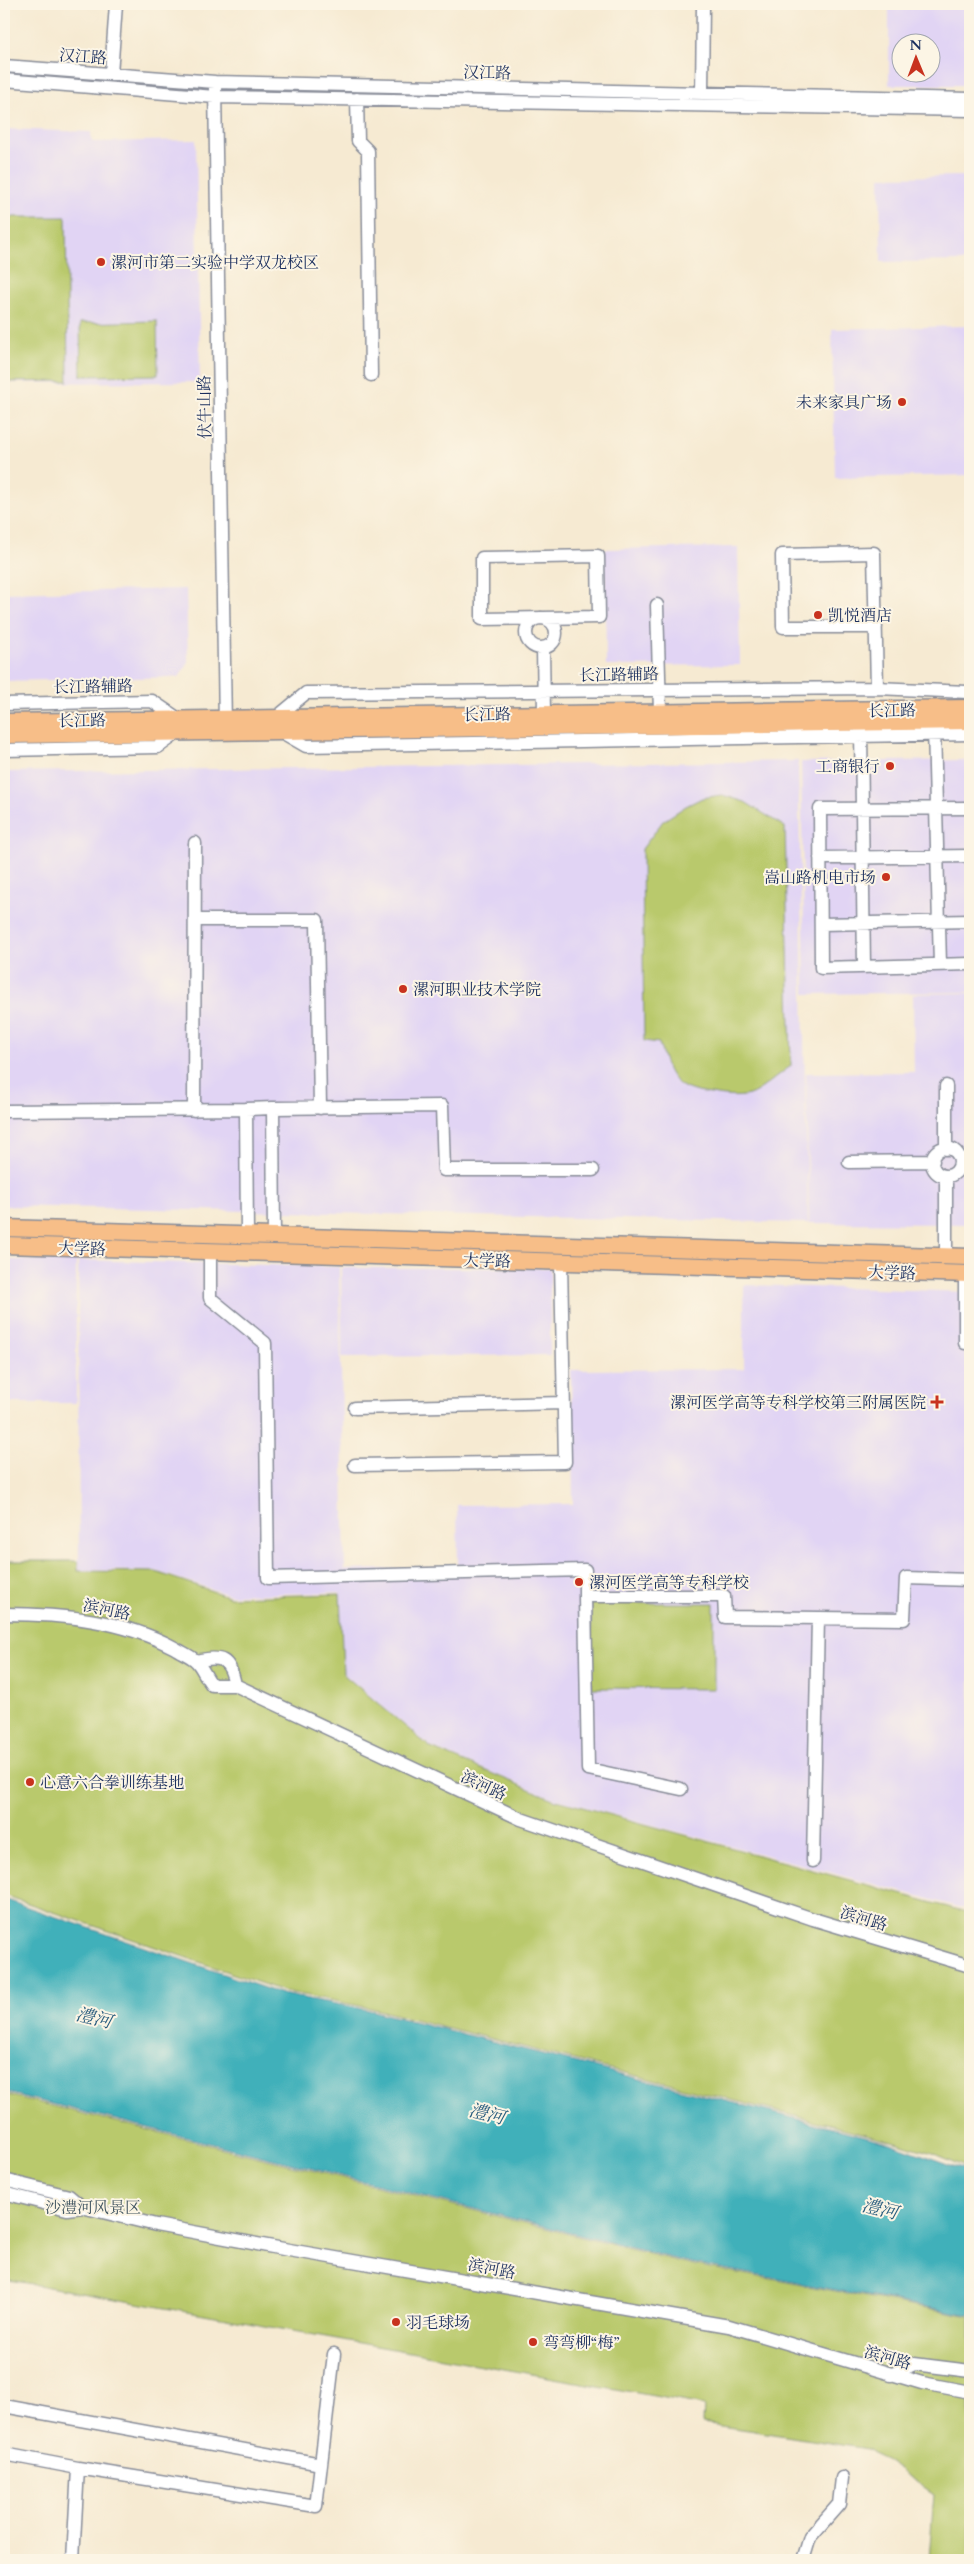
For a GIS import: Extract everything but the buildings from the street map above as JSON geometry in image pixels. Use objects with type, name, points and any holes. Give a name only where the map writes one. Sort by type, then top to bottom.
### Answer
[{"type":"main road","name":"长江路","points":[[4,722],[179,725],[861,723],[970,708]]},
{"type":"main road","name":"长江路","points":[[278,724],[544,713],[660,712],[934,728],[970,721]]},
{"type":"main road","name":"长江路","points":[[4,735],[179,725]]},
{"type":"main road","name":"大学路","points":[[4,1228],[274,1234],[970,1257]]},
{"type":"main road","name":"大学路","points":[[4,1245],[968,1274]]},
{"type":"main road","points":[[800,1269],[801,1251]]},
{"type":"street","points":[[111,74],[116,4]]},
{"type":"street","points":[[702,93],[703,4]]},
{"type":"street","name":"汉江路","points":[[4,66],[215,82],[970,99]]},
{"type":"street","name":"汉江路","points":[[4,80],[215,96],[970,110]]},
{"type":"street","name":"伏牛山路","points":[[215,82],[225,725]]},
{"type":"street","points":[[357,99],[358,141],[368,151],[370,375]]},
{"type":"street","points":[[876,627],[783,627],[782,554],[874,554],[876,627],[877,688]]},
{"type":"street","points":[[540,618],[482,619],[482,558],[598,556],[599,617],[540,618],[531,623],[526,632],[533,646],[542,648],[551,645],[556,632],[553,624],[540,618]]},
{"type":"street","points":[[657,605],[660,712]]},
{"type":"street","points":[[542,648],[544,713]]},
{"type":"street","points":[[860,688],[864,967]]},
{"type":"street","name":"长江路辅路","points":[[278,724],[306,693],[877,688],[967,692],[970,695]]},
{"type":"street","name":"长江路辅路","points":[[4,704],[152,701],[179,725]]},
{"type":"street","points":[[4,750],[158,747],[179,725]]},
{"type":"street","points":[[940,965],[934,728],[970,734]]},
{"type":"street","points":[[970,808],[820,809],[821,968],[970,964]]},
{"type":"street","points":[[194,1110],[195,843]]},
{"type":"street","points":[[820,858],[970,856]]},
{"type":"street","points":[[195,920],[317,920],[320,1108]]},
{"type":"street","points":[[821,924],[970,921]]},
{"type":"street","points":[[946,1086],[946,1149]]},
{"type":"street","points":[[4,1111],[442,1106],[444,1170],[593,1170]]},
{"type":"street","points":[[273,1108],[274,1234]]},
{"type":"street","points":[[246,1109],[246,1234]]},
{"type":"street","points":[[946,1149],[955,1152],[960,1164],[956,1172],[946,1176],[936,1171],[932,1161],[938,1151],[946,1149]]},
{"type":"street","points":[[849,1162],[932,1161]]},
{"type":"street","points":[[946,1176],[946,1256]]},
{"type":"street","points":[[210,1252],[210,1298],[265,1344],[268,1578],[585,1570],[588,1769],[682,1789]]},
{"type":"street","points":[[355,1465],[565,1462],[561,1262]]},
{"type":"street","points":[[965,1343],[968,1274]]},
{"type":"street","points":[[355,1408],[563,1403]]},
{"type":"street","points":[[585,1596],[724,1596],[724,1617],[904,1619],[906,1578],[970,1580]]},
{"type":"street","name":"滨河路","points":[[4,1614],[87,1619],[115,1624],[164,1642],[196,1661],[204,1676],[212,1684],[235,1685],[521,1819],[813,1919],[970,1966]]},
{"type":"street","points":[[814,1861],[818,1618]]},
{"type":"street","points":[[196,1661],[210,1657],[223,1660],[232,1667],[235,1685]]},
{"type":"street","points":[[4,2180],[69,2196],[82,2207]]},
{"type":"street","name":"滨河路","points":[[4,2193],[67,2208],[82,2207],[156,2225],[270,2246],[728,2326],[891,2375],[970,2392]]},
{"type":"street","points":[[4,2454],[78,2468],[316,2506],[334,2354]]},
{"type":"street","points":[[891,2375],[914,2364],[970,2371]]},
{"type":"street","points":[[950,2389],[952,2369]]},
{"type":"street","points":[[4,2406],[321,2464]]},
{"type":"street","points":[[73,2560],[78,2468]]},
{"type":"street","points":[[804,2560],[810,2537],[839,2504],[842,2478]]},
{"type":"shaded area","points":[[889,4],[970,4],[970,85],[889,85]]},
{"type":"shaded area","name":"漯河市第二实验中学双龙校区","points":[[4,129],[91,132],[92,142],[196,140],[200,382],[4,383]]},
{"type":"shaded area","points":[[970,176],[970,261],[881,262],[880,177]]},
{"type":"shaded area","name":"未来家具广场","points":[[970,326],[970,475],[835,478],[832,329]]},
{"type":"shaded area","points":[[738,547],[740,665],[606,666],[605,549]]},
{"type":"shaded area","points":[[186,589],[188,663],[179,677],[4,681],[4,593]]},
{"type":"shaded area","name":"嵩山路机电市场","points":[[970,760],[970,992],[805,994],[801,762]]},
{"type":"shaded area","name":"漯河职业技术学院","points":[[798,761],[808,1223],[4,1206],[4,772]]},
{"type":"shaded area","points":[[970,993],[970,1224],[809,1223],[806,1073],[914,1072],[913,994]]},
{"type":"shaded area","points":[[4,1260],[76,1260],[76,1403],[4,1403]]},
{"type":"shaded area","name":"漯河医学高等专科学校","points":[[78,1260],[339,1267],[345,1570],[458,1567],[457,1505],[573,1504],[571,1370],[744,1369],[744,1285],[970,1292],[970,1910],[553,1798],[431,1747],[343,1673],[340,1592],[230,1595],[156,1571],[79,1570]]},
{"type":"shaded area","points":[[341,1268],[550,1268],[550,1355],[342,1357]]},
{"type":"green space","points":[[4,217],[66,217],[68,381],[4,382]]},
{"type":"green space","points":[[157,321],[158,375],[81,376],[80,323]]},
{"type":"green space","points":[[722,795],[745,802],[785,827],[791,1066],[754,1093],[740,1096],[698,1092],[680,1085],[674,1080],[666,1065],[659,1043],[644,1041],[642,849],[663,821],[702,798]]},
{"type":"green space","points":[[4,1561],[78,1561],[78,1571],[156,1572],[230,1597],[340,1594],[343,1674],[431,1748],[553,1799],[970,1913],[970,2169],[932,2153],[885,2139],[370,2008],[283,1991],[4,1895]]},
{"type":"green space","points":[[591,1603],[714,1603],[714,1689],[591,1688]]},
{"type":"green space","name":"沙澧河风景区","points":[[4,2094],[694,2265],[970,2316],[970,2560],[929,2560],[934,2494],[868,2449],[703,2423],[704,2405],[4,2279]]},
{"type":"water","name":"澧河","points":[[4,1899],[282,1994],[369,2010],[884,2141],[970,2172],[970,2315],[692,2263],[4,2092]]},
{"type":"place","name":"漯河市第二实验中学双龙校区","points":[[101,262]]},
{"type":"place","name":"未来家具广场","points":[[902,402]]},
{"type":"place","name":"凯悦酒店","points":[[818,615]]},
{"type":"place","name":"工商银行","points":[[890,766]]},
{"type":"place","name":"嵩山路机电市场","points":[[886,877]]},
{"type":"place","name":"漯河职业技术学院","points":[[403,989]]},
{"type":"place","name":"漯河医学高等专科学校第三附属医院","points":[[937,1402]]},
{"type":"place","name":"漯河医学高等专科学校","points":[[579,1582]]},
{"type":"place","name":"心意六合拳训练基地","points":[[30,1782]]},
{"type":"place","name":"羽毛球场","points":[[396,2322]]},
{"type":"place","name":"弯弯柳“梅”","points":[[533,2342]]}]
